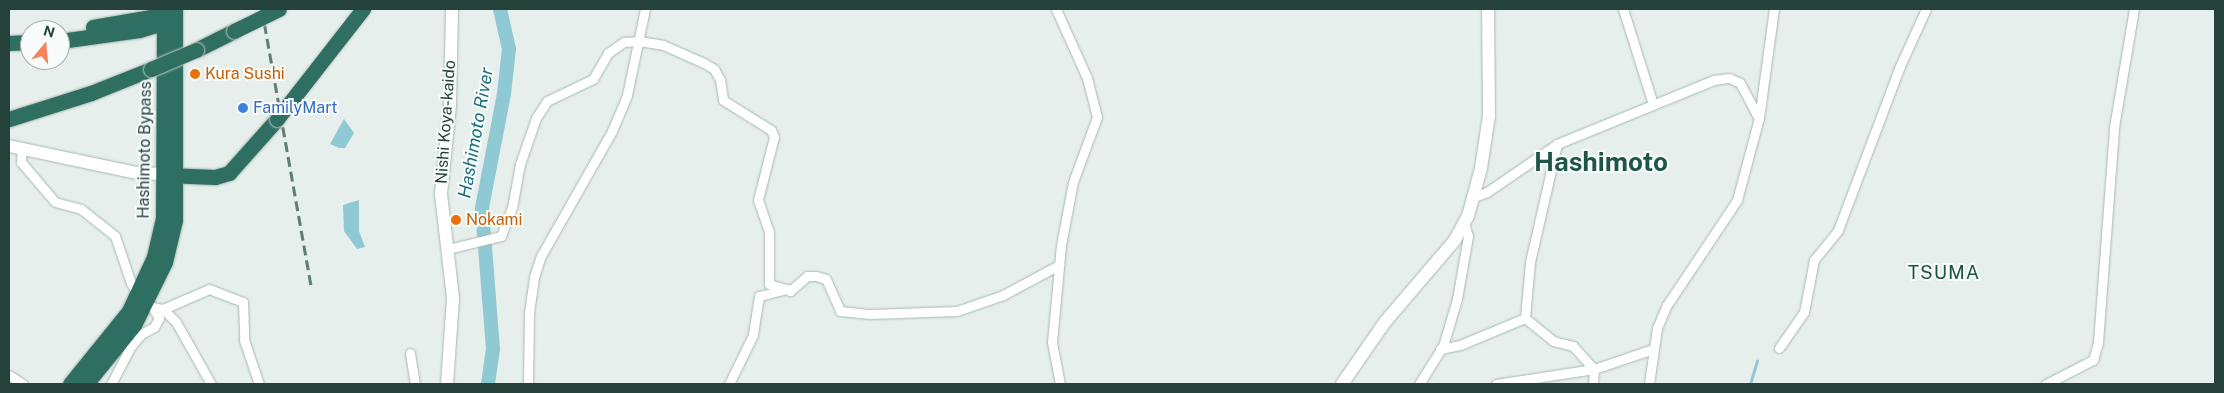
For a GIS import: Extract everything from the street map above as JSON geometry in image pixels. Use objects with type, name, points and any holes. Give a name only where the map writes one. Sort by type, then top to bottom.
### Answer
[{"type":"highway","points":[[9,119],[91,93],[151,69],[196,50],[279,9]]},
{"type":"highway","points":[[169,175],[215,177],[229,173],[277,119],[362,9]]},
{"type":"highway","points":[[70,31],[171,12]]},
{"type":"highway","points":[[70,38],[171,12]]},
{"type":"highway","name":"Hashimoto Bypass","points":[[86,384],[134,325],[165,262],[175,220],[169,175],[171,12]]},
{"type":"highway","points":[[9,114],[26,114]]},
{"type":"highway","name":"Hashimoto Bypass","points":[[70,384],[146,301]]},
{"type":"street","name":"Nishi Koya-kaido","points":[[448,384],[453,298],[441,194],[450,105],[452,9]]},
{"type":"street","points":[[528,384],[529,313],[541,256],[595,156],[612,131],[627,96],[645,9]]},
{"type":"street","points":[[1056,9],[1087,78],[1097,117],[1073,182],[1059,265],[1052,342],[1060,384]]},
{"type":"street","points":[[1342,384],[1385,322],[1455,240],[1464,223],[1474,197],[1489,116],[1488,9]]},
{"type":"street","points":[[1623,9],[1653,104]]},
{"type":"street","points":[[1648,384],[1653,349],[1667,305],[1737,200],[1759,118],[1774,9]]},
{"type":"street","points":[[1779,348],[1804,312],[1814,260],[1838,230],[1900,66],[1926,9]]},
{"type":"street","points":[[2046,384],[2093,360],[2098,342],[2114,127],[2134,9]]},
{"type":"street","points":[[448,249],[501,236],[512,208],[533,124],[547,101],[593,79],[608,53],[624,42],[639,41],[663,45],[714,69],[720,80],[723,100],[771,130],[774,137],[758,200],[769,232],[769,284],[790,291],[807,276],[826,279],[840,311],[870,314],[957,311],[1003,295],[1059,265]]},
{"type":"street","points":[[1474,197],[1488,192],[1557,144],[1653,104],[1729,78],[1740,83],[1759,118]]},
{"type":"street","points":[[1525,318],[1530,262],[1557,144]]},
{"type":"street","points":[[15,147],[89,164],[169,175]]},
{"type":"street","points":[[15,147],[21,162],[55,202],[81,209],[115,236],[131,283],[159,318],[154,327],[141,334],[131,346],[110,384]]},
{"type":"street","points":[[1419,384],[1440,349],[1457,299],[1468,236],[1464,223]]},
{"type":"street","points":[[162,309],[209,288],[243,302],[244,340],[259,384]]},
{"type":"street","points":[[729,384],[753,335],[759,296],[787,289]]},
{"type":"street","points":[[146,301],[162,309],[176,322],[210,384]]},
{"type":"street","points":[[1440,349],[1460,346],[1525,318]]},
{"type":"street","points":[[1525,318],[1553,341],[1572,346],[1594,369],[1593,384]]},
{"type":"street","points":[[1496,384],[1594,369],[1653,349]]},
{"type":"street","points":[[410,353],[414,384]]},
{"type":"street","points":[[9,375],[23,384]]},
{"type":"water","points":[[344,119],[354,133],[345,148],[339,148],[330,144]]},
{"type":"water","points":[[359,200],[359,231],[365,247],[357,249],[344,231],[343,205]]},
{"type":"waterway","name":"Hashimoto River","points":[[488,384],[493,349],[482,208],[504,94],[509,49],[500,9]]},
{"type":"waterway","points":[[1750,384],[1757,361]]},
{"type":"railway","points":[[262,9],[312,290]]},
{"type":"place","name":"Kura Sushi","points":[[195,74]]},
{"type":"place","name":"FamilyMart","points":[[243,108]]},
{"type":"place","name":"Nokami","points":[[456,220]]},
{"type":"district","name":"Hashimoto","points":[[1601,162]]},
{"type":"district","name":"TSUMA","points":[[1944,273]]}]
